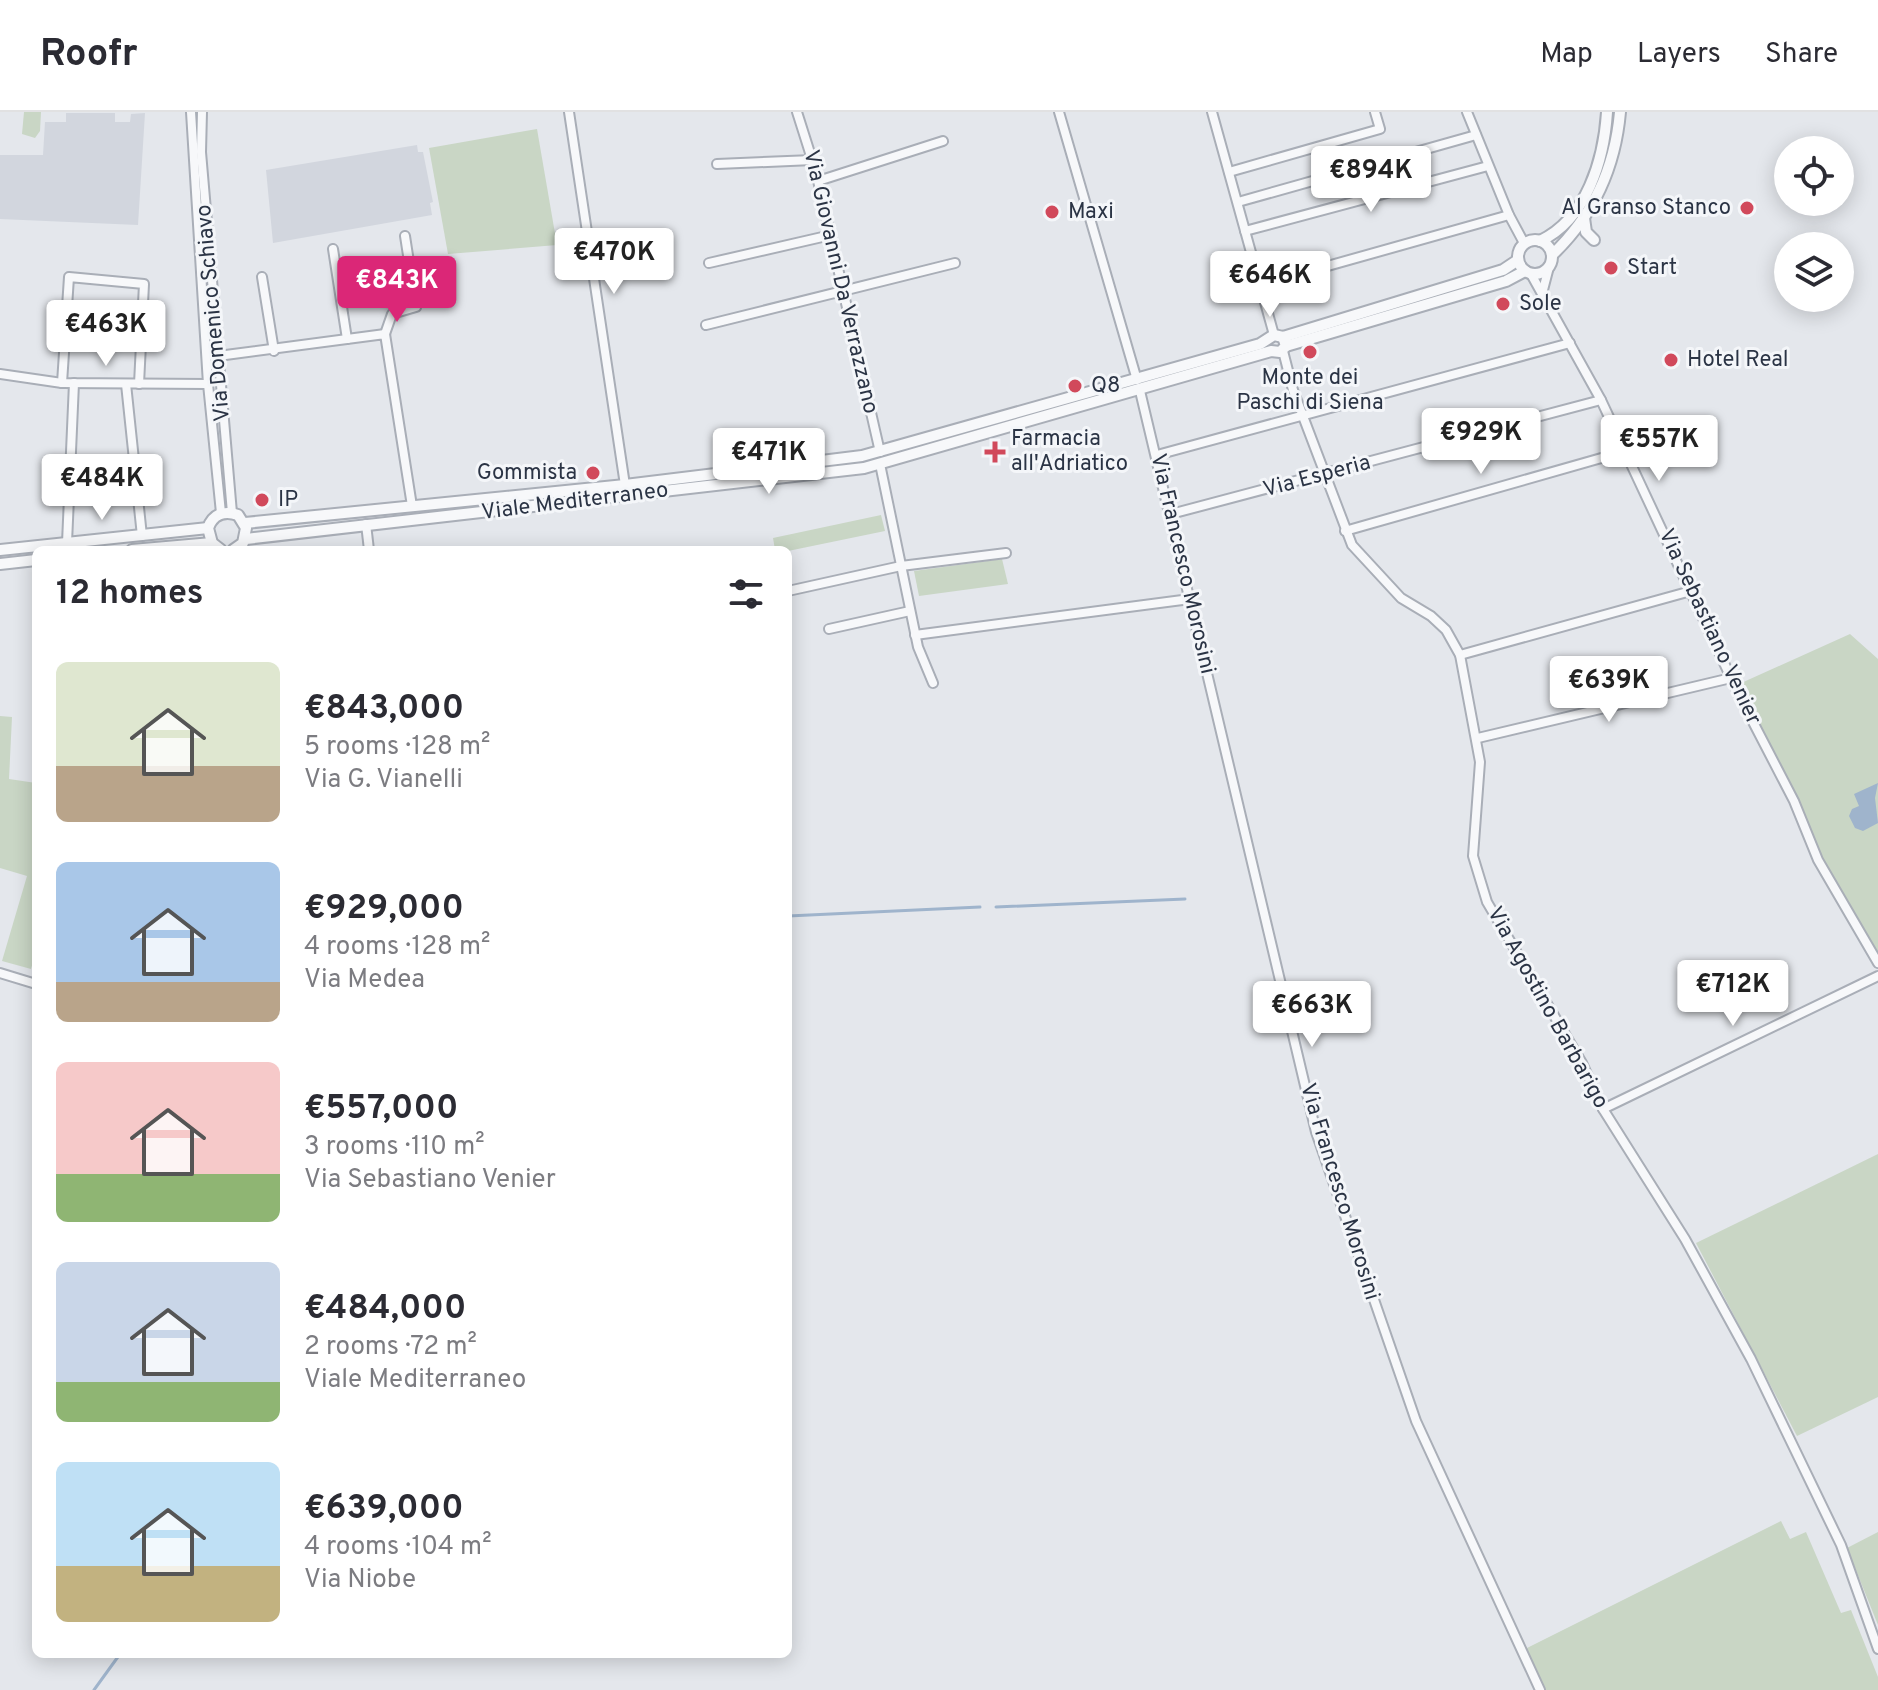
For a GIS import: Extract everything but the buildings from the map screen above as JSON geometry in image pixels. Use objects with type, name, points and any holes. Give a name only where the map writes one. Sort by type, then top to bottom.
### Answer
[{"type":"street","name":"Via Domenico Schiavo","points":[[191,112],[208,384],[227,513]]},
{"type":"street","name":"Via Domenico Schiavo","points":[[205,112],[200,128],[227,513]]},
{"type":"street","points":[[569,112],[625,485]]},
{"type":"street","name":"Via Giovanni Da Verrazzano","points":[[797,112],[813,160],[880,452]]},
{"type":"street","name":"Via Francesco Morosini","points":[[1059,112],[1157,455],[1316,1132],[1416,1421],[1540,1690]]},
{"type":"street","points":[[1212,112],[1277,345]]},
{"type":"street","points":[[1229,172],[1380,129],[1375,112]]},
{"type":"street","points":[[1467,112],[1509,215],[1524,243],[1518,260],[1528,272],[1549,267]]},
{"type":"street","points":[[1524,243],[1540,241],[1559,228],[1589,188],[1603,144],[1607,112]]},
{"type":"street","points":[[1543,290],[1552,255],[1584,218],[1610,169],[1620,112]]},
{"type":"street","points":[[1238,202],[1476,135]]},
{"type":"street","points":[[818,181],[943,141]]},
{"type":"street","points":[[717,164],[813,160]]},
{"type":"street","points":[[1245,231],[1488,166]]},
{"type":"street","points":[[1260,285],[1509,215]]},
{"type":"street","points":[[1584,218],[1586,232],[1594,240]]},
{"type":"street","points":[[709,263],[831,235]]},
{"type":"street","points":[[405,236],[416,307],[392,314],[385,334],[412,506]]},
{"type":"street","points":[[1540,241],[1548,246],[1552,255]]},
{"type":"street","points":[[333,249],[347,339]]},
{"type":"street","name":"Viale Mediterraneo","points":[[1277,345],[1503,270],[1518,260]]},
{"type":"street","points":[[706,325],[955,263]]},
{"type":"street","name":"Viale Mediterraneo","points":[[245,546],[366,524],[880,464],[1528,272]]},
{"type":"street","name":"Via Sebastiano Venier","points":[[1528,272],[1543,290],[1601,400],[1731,678],[1794,801],[1818,860],[1878,963]]},
{"type":"street","points":[[62,383],[69,277],[144,284],[139,384]]},
{"type":"street","points":[[262,277],[274,351]]},
{"type":"street","points":[[218,356],[385,334]]},
{"type":"street","points":[[1157,455],[1570,343]]},
{"type":"street","name":"Via Agostino Barbarigo","points":[[1277,345],[1352,545],[1381,580],[1446,630],[1460,655],[1478,738],[1479,786],[1473,843],[1478,881],[1516,955],[1582,1063],[1603,1109],[1685,1239],[1758,1371],[1841,1545],[1878,1649]]},
{"type":"street","points":[[0,374],[62,383],[208,384]]},
{"type":"street","points":[[67,543],[74,383]]},
{"type":"street","points":[[126,384],[142,536]]},
{"type":"street","name":"Viale Mediterraneo","points":[[245,523],[625,485],[880,452],[1139,385]]},
{"type":"street","name":"Via Esperia","points":[[1171,514],[1601,400]]},
{"type":"street","points":[[1345,531],[1626,451]]},
{"type":"street","points":[[880,464],[915,635],[933,683]]},
{"type":"street","points":[[38,546],[208,528],[227,513],[245,523],[239,546]]},
{"type":"street","points":[[366,524],[369,546]]},
{"type":"street","points":[[208,528],[217,546]]},
{"type":"street","points":[[0,550],[32,547]]},
{"type":"street","points":[[792,590],[901,566],[1006,553]]},
{"type":"street","points":[[0,564],[32,560]]},
{"type":"street","points":[[1460,655],[1691,591]]},
{"type":"street","points":[[915,635],[1190,599]]},
{"type":"street","points":[[829,629],[910,611]]},
{"type":"street","points":[[1478,738],[1731,678]]},
{"type":"street","points":[[0,973],[32,983]]},
{"type":"street","points":[[1603,1109],[1878,976]]},
{"type":"shaded area","points":[[66,113],[115,113],[115,122],[130,122],[131,114],[145,113],[138,225],[0,219],[0,155],[43,155],[45,122],[66,122]]},
{"type":"shaded area","points":[[417,145],[418,152],[423,152],[433,202],[430,203],[432,215],[273,243],[266,170]]},
{"type":"green space","points":[[24,112],[41,112],[40,131],[35,138],[22,134]]},
{"type":"green space","points":[[537,129],[557,245],[448,254],[429,148]]},
{"type":"green space","points":[[881,515],[885,531],[792,550],[792,546],[774,546],[773,538]]},
{"type":"green space","points":[[1002,559],[1008,584],[919,596],[914,571]]},
{"type":"green space","points":[[1850,634],[1878,659],[1878,957],[1821,859],[1793,793],[1739,684]]},
{"type":"green space","points":[[0,716],[12,717],[9,779],[32,782],[31,969],[2,961],[27,876],[0,868]]},
{"type":"green space","points":[[1878,1154],[1878,1397],[1797,1436],[1696,1243]]},
{"type":"green space","points":[[1781,1521],[1790,1539],[1806,1532],[1841,1613],[1851,1610],[1878,1677],[1878,1690],[1546,1690],[1525,1649]]},
{"type":"green space","points":[[1878,1532],[1878,1625],[1847,1548]]},
{"type":"water","points":[[1878,783],[1875,798],[1878,823],[1863,831],[1855,828],[1849,816],[1852,809],[1859,806],[1854,794]]},
{"type":"waterway","points":[[996,907],[1185,899]]},
{"type":"waterway","points":[[792,916],[980,907]]},
{"type":"waterway","points":[[94,1690],[117,1658]]},
{"type":"place","name":"Al Granso Stanco","points":[[1747,208]]},
{"type":"place","name":"Maxi","points":[[1052,212]]},
{"type":"place","name":"Start","points":[[1611,268]]},
{"type":"place","name":"Sole","points":[[1503,304]]},
{"type":"place","name":"Monte dei Paschi di Siena","points":[[1310,352]]},
{"type":"place","name":"Hotel Real","points":[[1671,360]]},
{"type":"place","name":"Q8","points":[[1075,386]]},
{"type":"place","name":"Farmacia all'Adriatico","points":[[995,452]]},
{"type":"place","name":"Gommista","points":[[593,473]]},
{"type":"place","name":"IP","points":[[262,500]]}]
